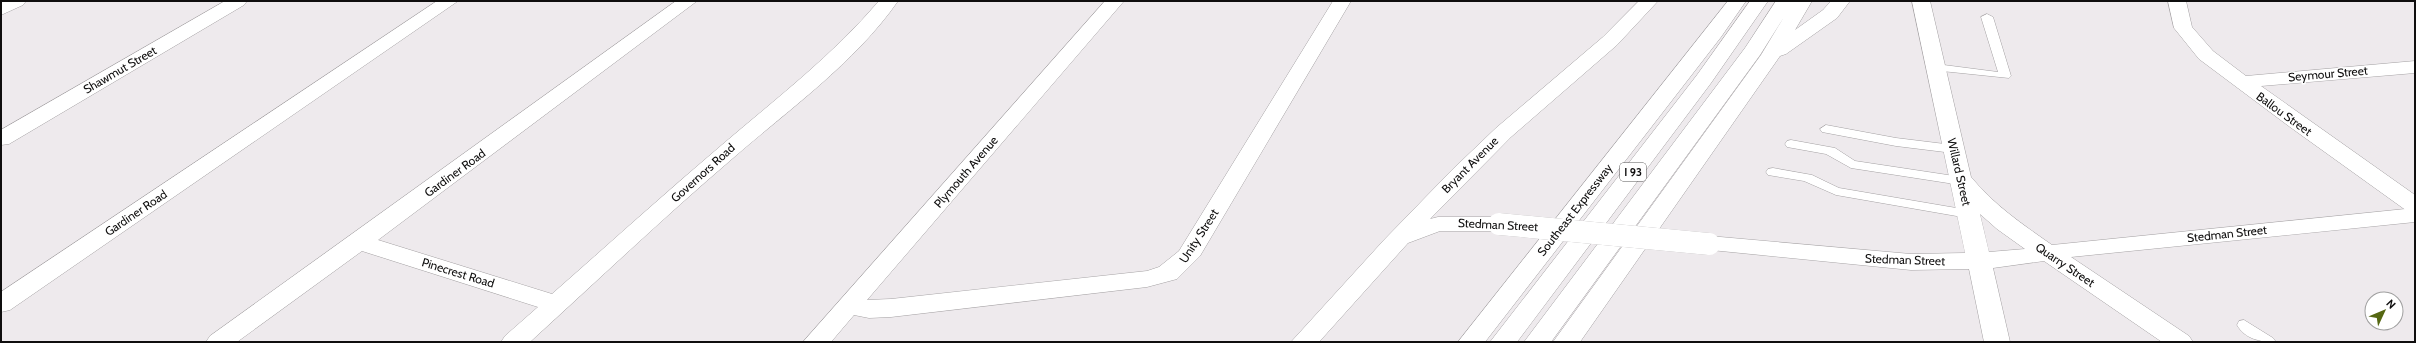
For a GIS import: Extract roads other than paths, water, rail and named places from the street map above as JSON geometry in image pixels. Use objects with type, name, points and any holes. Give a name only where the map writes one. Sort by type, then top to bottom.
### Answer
[{"type":"main road","points":[[1,9],[18,1]]},
{"type":"main road","name":"Shawmut Street","points":[[1,139],[238,1]]},
{"type":"main road","name":"Gardiner Road","points":[[1,304],[449,1]]},
{"type":"main road","name":"Gardiner Road","points":[[219,342],[359,242],[688,1]]},
{"type":"main road","name":"Governors Road","points":[[514,342],[744,137],[822,72],[874,20],[889,1]]},
{"type":"main road","name":"Plymouth Avenue","points":[[816,342],[1115,1]]},
{"type":"main road","name":"Unity Street","points":[[849,305],[869,309],[891,308],[1147,279],[1176,268],[1188,256],[1342,1]]},
{"type":"main road","name":"Bryant Avenue","points":[[1304,342],[1482,152],[1610,41],[1649,1]]},
{"type":"main road","points":[[1719,26],[1720,1]]},
{"type":"main road","name":"Southeast Expressway","points":[[1471,342],[1737,1]]},
{"type":"main road","name":"I 93","points":[[1504,342],[1704,79],[1759,1]]},
{"type":"main road","name":"I 93","points":[[1537,342],[1753,51],[1785,1]]},
{"type":"main road","points":[[1566,342],[1770,56],[1804,1]]},
{"type":"main road","points":[[1770,56],[1830,14],[1842,1]]},
{"type":"main road","name":"Willard Street","points":[[1921,1],[1997,342]]},
{"type":"main road","name":"Ballou Street","points":[[2177,1],[2183,28],[2206,55],[2241,82],[2415,206]]},
{"type":"main road","name":"Seymour Street","points":[[2241,82],[2415,67]]},
{"type":"main road","name":"Quarry Street","points":[[1960,179],[1968,190],[1994,215],[2048,254],[2180,342]]},
{"type":"main road","name":"Stedman Street","points":[[1397,241],[1412,232],[1438,224],[1499,224],[1884,260],[1979,261],[2048,254],[2082,248],[2415,215]]},
{"type":"main road","name":"Pinecrest Road","points":[[359,242],[557,304]]},
{"type":"lane","points":[[1936,68],[2006,76],[1987,17]]},
{"type":"lane","points":[[1826,129],[1896,142],[1953,149]]},
{"type":"lane","points":[[1791,144],[1830,151],[1851,164],[1960,179]]},
{"type":"lane","points":[[1773,172],[1806,178],[1836,191],[1968,214]]},
{"type":"lane","points":[[2244,325],[2268,342]]}]
